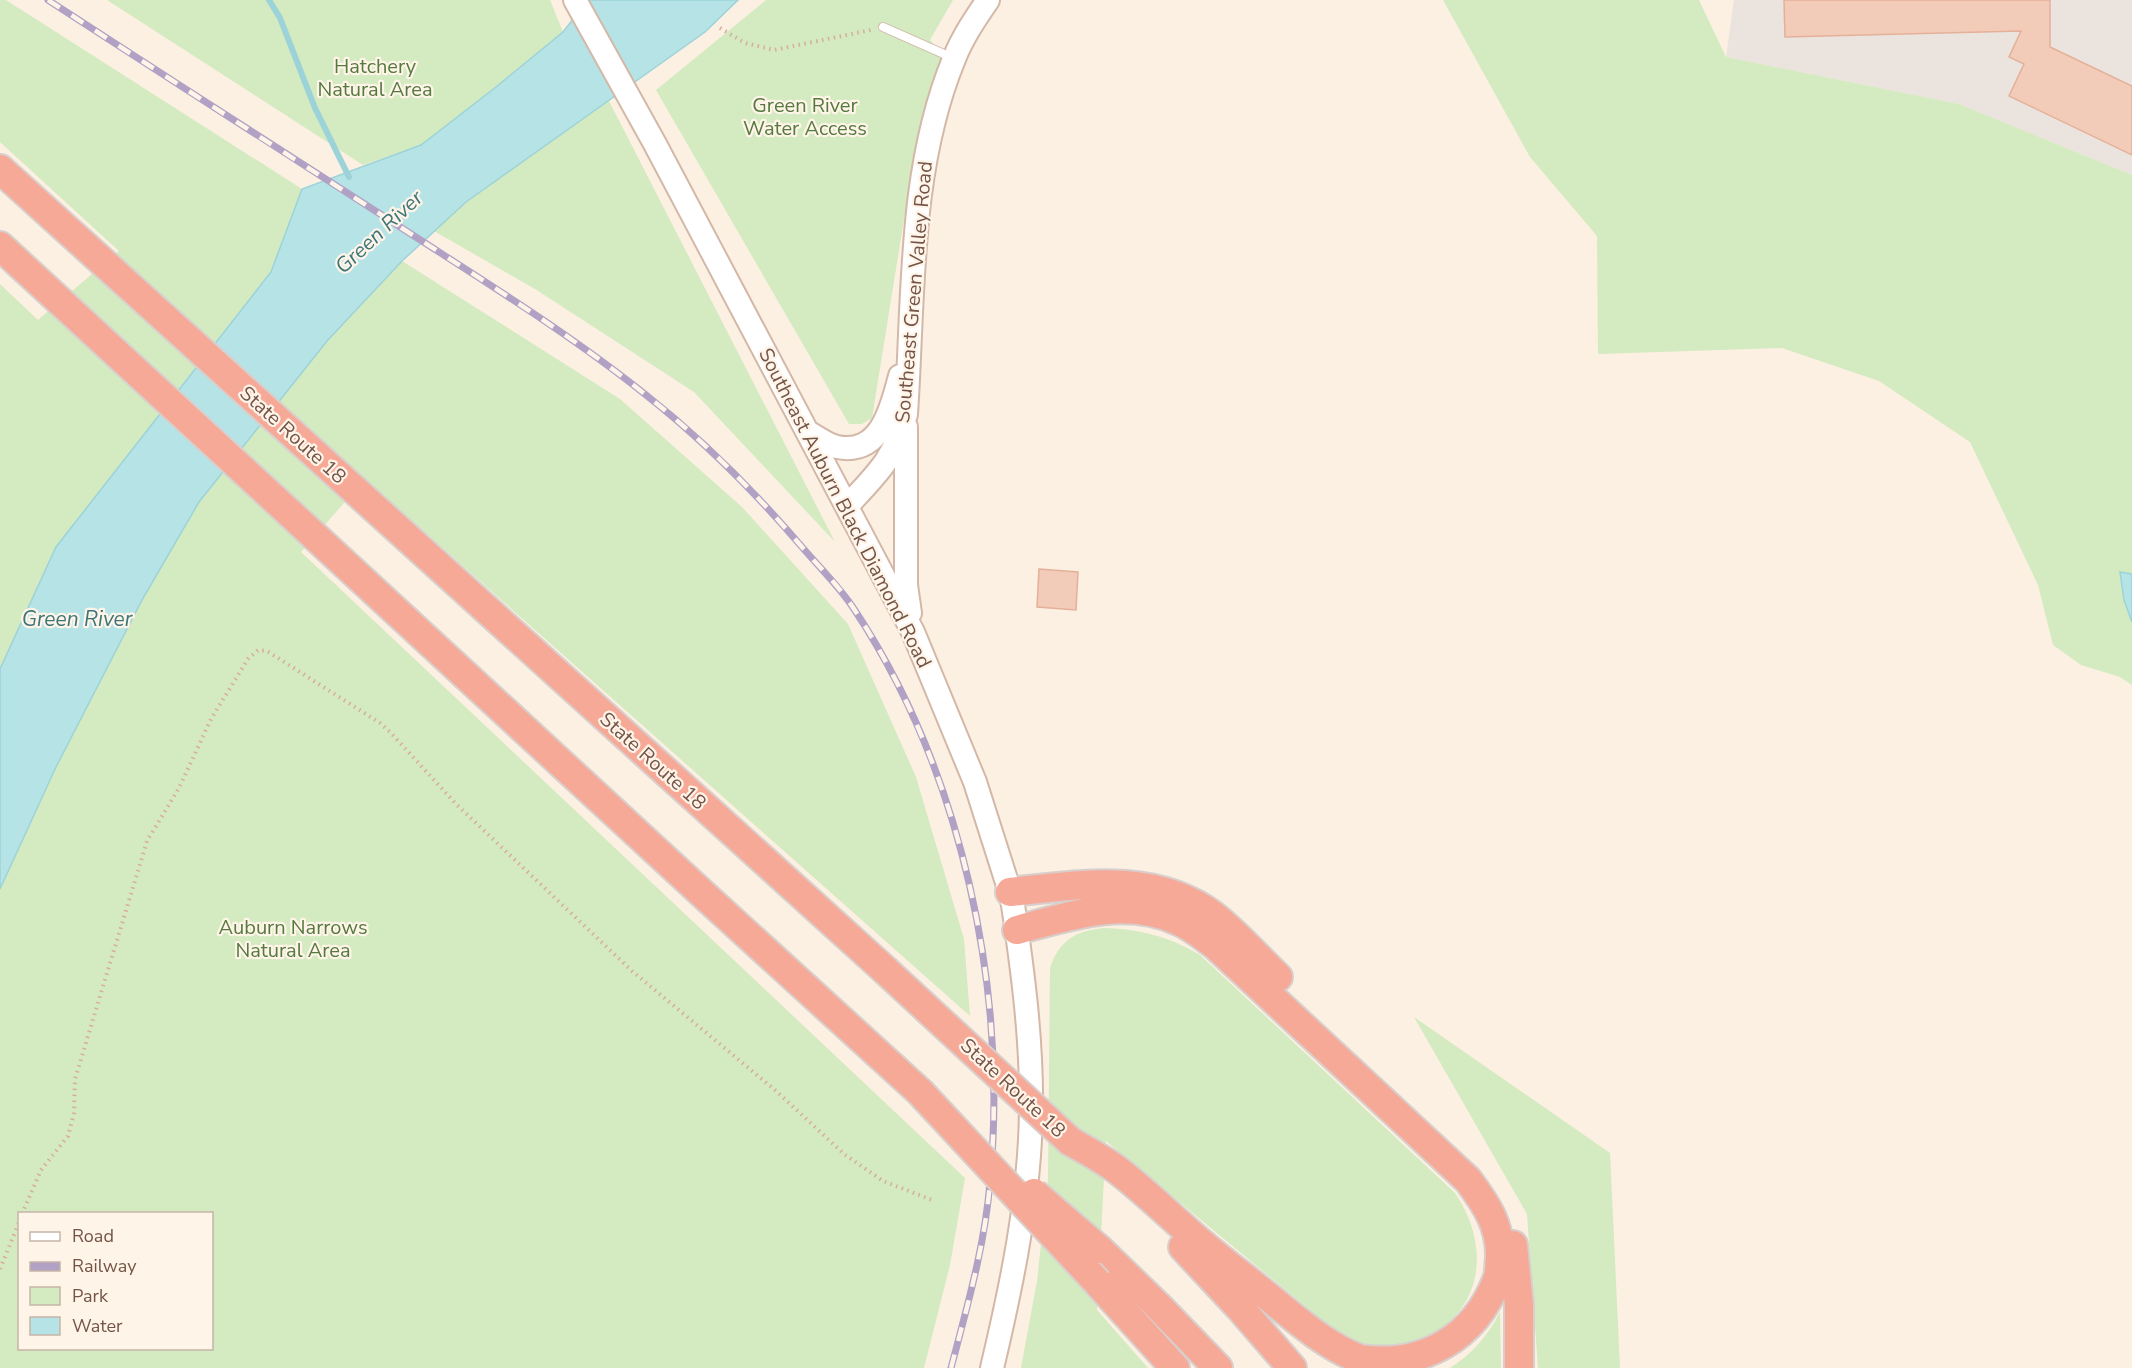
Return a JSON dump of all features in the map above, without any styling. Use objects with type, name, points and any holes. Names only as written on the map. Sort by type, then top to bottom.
[{"type":"highway","name":"State Route 18","points":[[0,169],[388,523],[885,970],[1070,1141],[1120,1180]]},
{"type":"highway","points":[[0,246],[705,896],[920,1092],[1099,1249],[1218,1368]]},
{"type":"highway","points":[[1010,892],[1100,883],[1125,884],[1166,890],[1189,900],[1215,916],[1456,1147],[1496,1195],[1509,1229],[1515,1255],[1520,1305],[1519,1368]]},
{"type":"highway","points":[[1017,930],[1088,912],[1134,909],[1176,920],[1196,931],[1215,945],[1468,1180],[1486,1205],[1497,1228],[1500,1245],[1499,1274],[1491,1296],[1475,1321],[1448,1348],[1429,1359],[1413,1363],[1378,1363],[1361,1359],[1346,1353],[1314,1333],[1120,1180]]},
{"type":"highway","points":[[920,1092],[1175,1368]]},
{"type":"highway","points":[[1120,1180],[1292,1368]]},
{"type":"main road","name":"Southeast Auburn Black Diamond Road","points":[[575,0],[655,144],[913,632],[975,782],[1010,892],[1026,991],[1031,1110],[1023,1215],[1004,1318],[992,1368]]},
{"type":"main road","name":"Southeast Green Valley Road","points":[[847,506],[889,459],[900,439],[906,414],[922,180],[940,97],[954,58],[970,26],[988,0]]},
{"type":"main road","points":[[808,432],[836,447],[851,447],[870,441],[886,423],[899,378],[911,316]]},
{"type":"main road","points":[[906,414],[906,585],[913,632]]},
{"type":"lane","points":[[883,27],[954,58]]},
{"type":"path","points":[[720,28],[745,44],[774,50],[883,27]]},
{"type":"path","points":[[23,1212],[41,1170],[68,1136],[74,1113],[75,1079],[144,848],[179,788],[211,719],[248,659],[258,650],[267,651],[360,709],[386,728],[456,804],[624,963],[775,1090],[844,1154],[883,1181],[932,1200]]},
{"type":"path","points":[[0,1269],[18,1225]]},
{"type":"shaded area","points":[[1734,0],[2132,0],[2132,175],[1959,104],[1726,57]]},
{"type":"green space","points":[[0,0],[6,0],[302,189],[271,272],[56,547],[0,669],[0,284],[38,320],[119,251],[0,142]]},
{"type":"green space","name":"Hatchery Natural Area","points":[[107,0],[550,0],[563,32],[421,145],[363,165]]},
{"type":"green space","name":"Green River Water Access","points":[[766,0],[953,0],[930,40],[943,55],[915,151],[872,418],[862,424],[849,424],[656,90]]},
{"type":"green space","points":[[1443,0],[1699,0],[1726,57],[1959,104],[2132,175],[2132,685],[2120,677],[2081,665],[2053,645],[2038,585],[1970,442],[1879,381],[1782,348],[1598,354],[1597,236],[1530,157]]},
{"type":"green space","points":[[609,101],[835,542],[694,392],[535,289],[434,231],[466,202]]},
{"type":"green space","name":"Auburn Narrows Natural Area","points":[[402,261],[620,399],[742,507],[848,624],[916,777],[964,939],[970,1016],[365,479],[301,552],[965,1178],[950,1265],[924,1368],[0,1368],[0,889],[56,767],[142,600],[199,502],[327,341]]},
{"type":"green space","points":[[1104,928],[1154,935],[1177,943],[1200,955],[1455,1193],[1474,1233],[1477,1254],[1476,1274],[1470,1293],[1460,1310],[1445,1326],[1425,1338],[1399,1346],[1381,1348],[1348,1341],[1319,1320],[1106,1141],[1097,1310],[1148,1368],[1021,1368],[1037,1281],[1048,1179],[1050,968],[1059,950],[1070,938],[1085,931]]},
{"type":"green space","points":[[1414,1017],[1610,1153],[1620,1368],[1538,1368],[1527,1214]]},
{"type":"green space","points":[[1500,1312],[1501,1368],[1450,1368],[1479,1344]]},
{"type":"water","name":"Green River","points":[[588,0],[738,0],[705,32],[466,202],[402,261],[327,341],[199,502],[142,600],[56,767],[0,889],[0,669],[56,547],[271,272],[302,189],[421,145],[563,32]]},
{"type":"water","points":[[2120,572],[2132,574],[2132,622],[2124,600]]},
{"type":"building","points":[[1784,0],[2050,0],[2050,47],[2132,86],[2132,155],[2009,96],[2024,64],[2009,57],[2021,31],[1785,37]]},
{"type":"building","points":[[1039,569],[1078,572],[1076,610],[1037,607]]},
{"type":"waterway","points":[[269,0],[280,18],[315,108],[349,177]]},
{"type":"railway","points":[[48,0],[488,284],[616,371],[667,412],[728,467],[836,585],[854,609],[892,672],[923,740],[949,811],[969,884],[983,958],[992,1034],[994,1108],[990,1182],[980,1252],[951,1368]]}]
